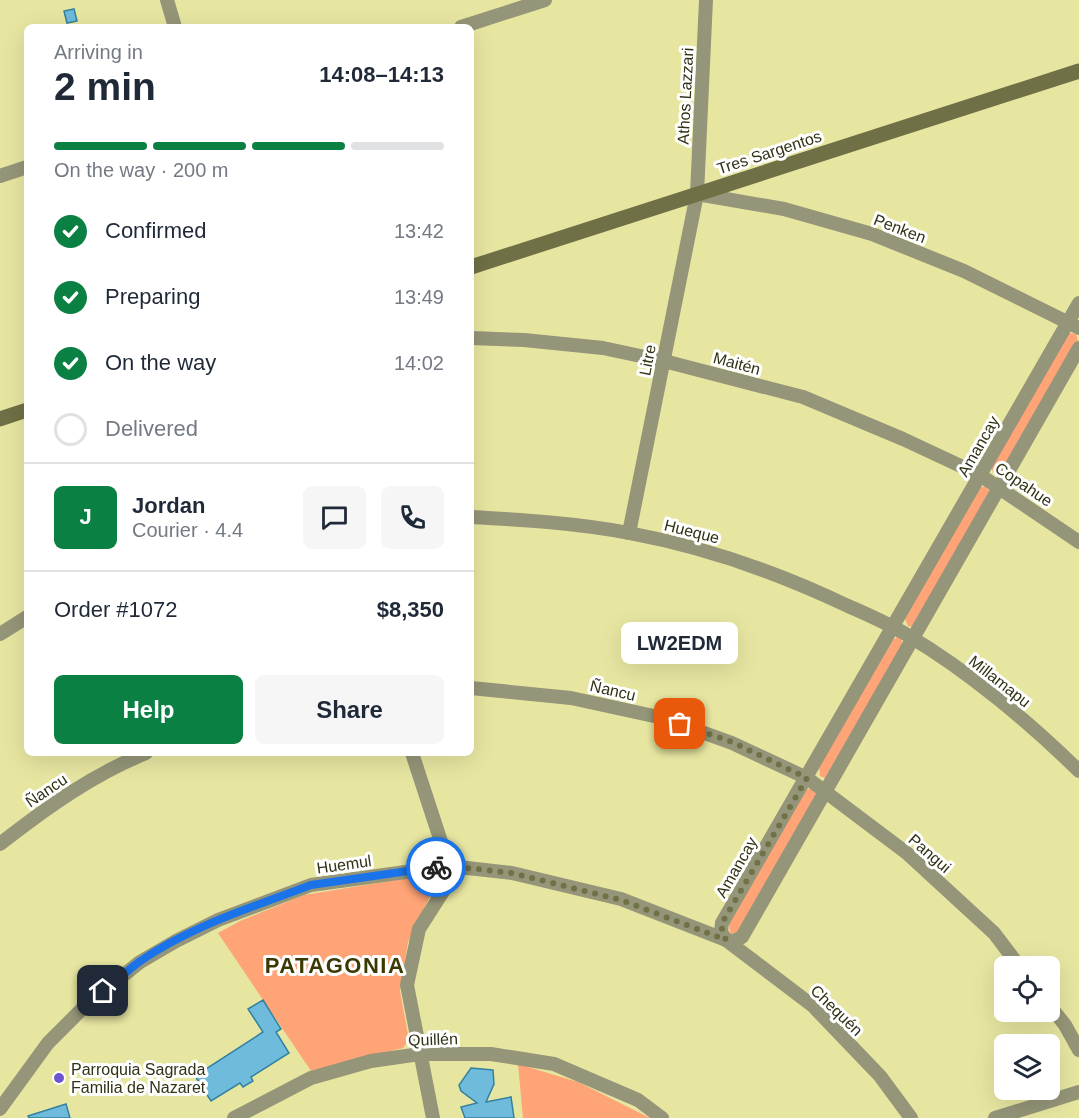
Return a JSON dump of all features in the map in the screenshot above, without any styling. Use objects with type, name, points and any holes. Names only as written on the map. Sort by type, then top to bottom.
[{"type":"street","points":[[167,0],[175,24]]},
{"type":"street","points":[[470,24],[545,0]]},
{"type":"street","name":"Athos Lazzari","points":[[697,194],[706,0]]},
{"type":"street","name":"Tres Sargentos","points":[[474,266],[1079,71]]},
{"type":"street","points":[[0,176],[24,168]]},
{"type":"street","name":"Penken","points":[[697,194],[784,209],[872,234],[964,271],[1073,325]]},
{"type":"street","name":"Litre","points":[[629,533],[697,194]]},
{"type":"street","name":"Amancay","points":[[726,940],[722,932],[722,923],[980,475],[1073,325],[1079,303]]},
{"type":"street","name":"Maitén","points":[[474,338],[524,340],[603,348],[664,361],[803,397],[903,439],[980,475]]},
{"type":"street","points":[[726,940],[734,941],[742,937],[1079,348]]},
{"type":"street","points":[[0,419],[24,411]]},
{"type":"street","name":"Copahue","points":[[980,475],[1000,486],[1079,542]]},
{"type":"street","name":"Hueque","points":[[474,517],[535,520],[629,533],[722,556],[811,588],[893,626]]},
{"type":"street","points":[[0,634],[24,618]]},
{"type":"street","name":"Millamapu","points":[[893,626],[981,686],[1049,741],[1079,771]]},
{"type":"street","name":"Ñancu","points":[[474,688],[571,698],[663,718],[732,742],[807,778]]},
{"type":"street","name":"Ñancu","points":[[0,844],[44,810],[89,781],[140,756]]},
{"type":"street","points":[[413,756],[449,866],[449,882],[419,929],[407,985],[434,1118]]},
{"type":"street","name":"Pangui","points":[[807,778],[908,854],[994,933],[1011,956]]},
{"type":"street","name":"Huemul","points":[[0,1109],[48,1043],[85,1006],[140,962],[218,920],[311,885],[449,866],[512,873],[621,900],[726,940]]},
{"type":"street","name":"Chequén","points":[[726,940],[813,1006],[880,1076],[911,1118]]},
{"type":"street","points":[[1060,1019],[1079,1050]]},
{"type":"street","name":"Quillén","points":[[234,1118],[311,1078],[371,1061],[420,1054],[490,1054],[554,1064],[638,1100],[662,1118]]},
{"type":"street","points":[[995,1118],[1079,1092]]},
{"type":"shaded area","points":[[1069,333],[1076,334],[1078,341],[1002,473],[996,474],[992,466]]},
{"type":"shaded area","points":[[985,486],[991,493],[913,627],[908,626],[905,619],[979,488]]},
{"type":"shaded area","points":[[897,637],[903,644],[825,778],[820,776],[819,767],[893,640]]},
{"type":"shaded area","points":[[811,788],[816,792],[816,796],[737,933],[730,933],[729,924],[806,790]]},
{"type":"shaded area","points":[[445,872],[442,884],[429,898],[408,942],[400,991],[409,1040],[403,1048],[311,1071],[218,933],[240,921],[304,895]]},
{"type":"shaded area","points":[[518,1064],[578,1082],[650,1118],[523,1118]]},
{"type":"building","points":[[74,9],[77,21],[67,23],[64,11]]},
{"type":"building","points":[[263,1000],[281,1029],[276,1032],[289,1053],[251,1077],[253,1081],[243,1087],[240,1083],[211,1101],[195,1076],[263,1032],[248,1009]]},
{"type":"building","points":[[471,1068],[493,1070],[494,1084],[486,1102],[511,1097],[514,1118],[465,1118],[461,1107],[477,1103],[461,1091],[459,1085]]},
{"type":"building","points":[[66,1104],[70,1118],[29,1118],[28,1116]]},
{"type":"way so far","points":[[436,867],[449,866],[512,873],[621,900],[726,940],[722,932],[722,923],[807,778],[732,742],[680,724]]},
{"type":"place","name":"LW2EDM","points":[[680,724]]},
{"type":"place","name":"Parroquia Sagrada Familia de Nazaret","points":[[59,1078]]},
{"type":"district","name":"PATAGONIA","points":[[335,965]]},
{"type":"route","points":[[103,991],[140,962],[177,941],[218,920],[292,892],[311,885],[436,867]]}]
